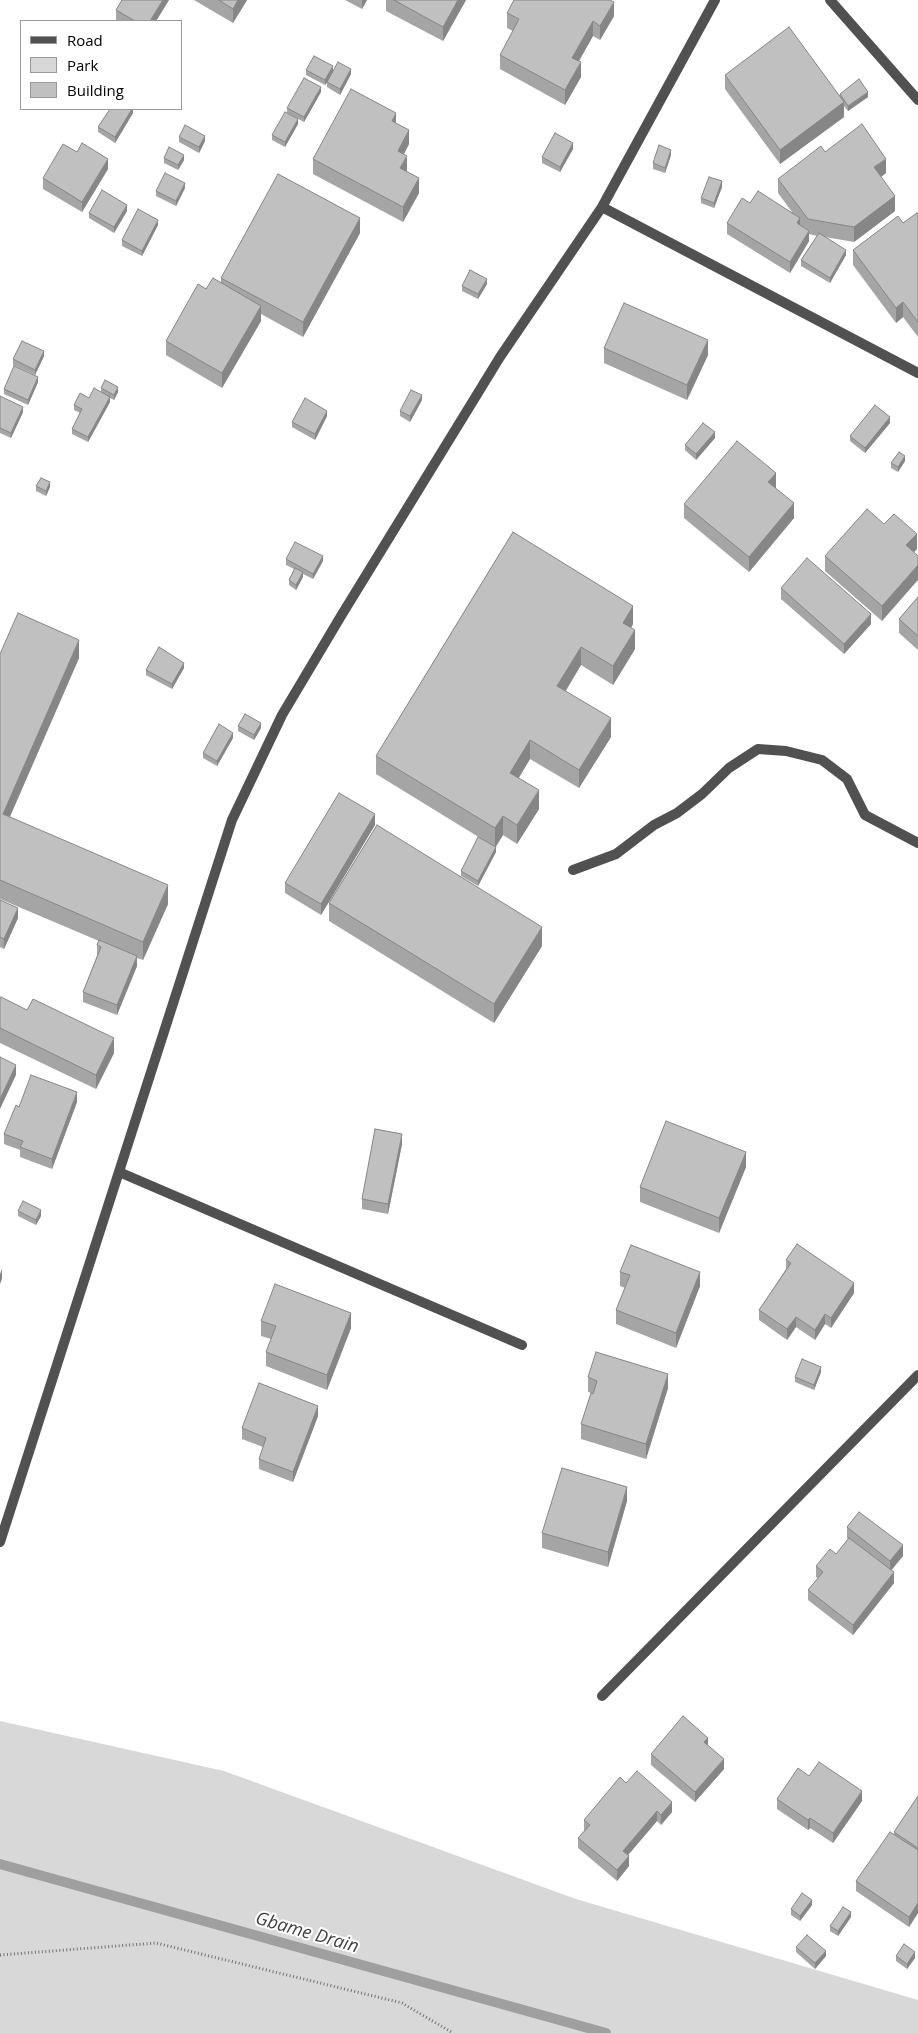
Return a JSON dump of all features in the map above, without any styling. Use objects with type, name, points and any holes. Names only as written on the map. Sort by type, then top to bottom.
[{"type":"street","points":[[0,1542],[232,820],[282,715],[500,357],[602,207],[716,0]]},
{"type":"street","points":[[830,0],[918,100]]},
{"type":"street","points":[[602,207],[918,373]]},
{"type":"street","points":[[573,870],[616,854],[654,825],[677,813],[702,794],[729,768],[758,749],[786,751],[822,760],[847,779],[865,815],[918,843]]},
{"type":"street","points":[[119,1172],[522,1345]]},
{"type":"street","points":[[602,1696],[918,1376]]},
{"type":"path","points":[[0,1955],[156,1943],[402,2003],[453,2033]]},
{"type":"green space","points":[[0,1721],[224,1771],[576,1899],[918,2000],[918,2033],[0,2033]]},
{"type":"building","points":[[122,0],[163,0],[151,20],[133,20],[116,10]]},
{"type":"building","points":[[219,0],[238,0],[233,9]]},
{"type":"building","points":[[394,0],[458,0],[443,27]]},
{"type":"building","points":[[514,0],[610,0],[614,2],[600,26],[593,21],[572,58],[581,62],[565,90],[500,55],[519,19],[507,13]]},
{"type":"building","points":[[789,27],[844,102],[780,150],[725,75]]},
{"type":"building","points":[[314,56],[333,66],[325,80],[306,70]]},
{"type":"building","points":[[338,62],[351,69],[340,89],[327,82]]},
{"type":"building","points":[[304,78],[321,87],[304,117],[287,108]]},
{"type":"building","points":[[859,79],[868,92],[848,106],[840,94]]},
{"type":"building","points":[[351,89],[396,113],[392,121],[409,130],[398,151],[407,156],[400,168],[419,178],[403,207],[313,159]]},
{"type":"building","points":[[109,110],[131,110],[115,137],[98,127]]},
{"type":"building","points":[[285,112],[298,119],[285,142],[272,135]]},
{"type":"building","points":[[862,124],[886,159],[874,167],[895,196],[854,227],[808,219],[778,179],[821,146],[825,152]]},
{"type":"building","points":[[185,125],[205,136],[199,147],[179,137]]},
{"type":"building","points":[[555,133],[573,143],[560,167],[542,157]]},
{"type":"building","points":[[82,143],[108,159],[82,202],[43,178],[63,144],[77,152]]},
{"type":"building","points":[[659,145],[671,150],[665,168],[653,163]]},
{"type":"building","points":[[169,147],[184,155],[178,165],[164,158]]},
{"type":"building","points":[[165,173],[185,183],[176,201],[156,191]]},
{"type":"building","points":[[278,174],[360,218],[303,322],[221,278]]},
{"type":"building","points":[[709,177],[722,181],[714,203],[701,198]]},
{"type":"building","points":[[102,190],[127,205],[114,227],[89,213]]},
{"type":"building","points":[[758,191],[800,218],[797,223],[809,231],[790,262],[727,223],[742,198],[750,203]]},
{"type":"building","points":[[138,209],[158,220],[142,251],[122,240]]},
{"type":"building","points":[[917,213],[918,322],[903,302],[896,308],[853,250],[898,216],[903,223]]},
{"type":"building","points":[[819,233],[846,250],[830,278],[801,260]]},
{"type":"building","points":[[470,270],[487,279],[478,294],[462,286]]},
{"type":"building","points":[[213,278],[261,306],[222,373],[166,341],[198,284],[206,289]]},
{"type":"building","points":[[624,303],[708,340],[687,385],[604,348]]},
{"type":"building","points":[[22,341],[44,351],[35,370],[13,359]]},
{"type":"building","points":[[14,366],[38,377],[28,400],[4,389]]},
{"type":"building","points":[[105,380],[118,387],[114,395],[101,388]]},
{"type":"building","points":[[94,388],[110,397],[88,437],[72,429],[82,409],[74,405],[80,393],[89,398]]},
{"type":"building","points":[[411,390],[422,395],[410,416],[400,411]]},
{"type":"building","points":[[0,396],[23,407],[11,433],[0,428]]},
{"type":"building","points":[[305,398],[327,411],[315,434],[292,422]]},
{"type":"building","points":[[875,405],[890,417],[865,448],[850,436]]},
{"type":"building","points":[[703,423],[715,432],[696,454],[685,445]]},
{"type":"building","points":[[737,441],[776,473],[768,482],[794,503],[749,557],[684,504]]},
{"type":"building","points":[[899,452],[905,456],[898,467],[891,463]]},
{"type":"building","points":[[41,478],[50,482],[46,491],[36,486]]},
{"type":"building","points":[[867,509],[884,524],[894,514],[917,534],[906,545],[918,556],[918,565],[882,606],[825,556]]},
{"type":"building","points":[[513,532],[633,606],[623,623],[635,630],[613,666],[581,647],[557,686],[611,718],[579,770],[530,740],[510,773],[539,790],[517,825],[503,816],[495,828],[376,756]]},
{"type":"building","points":[[295,542],[323,556],[313,574],[286,559]]},
{"type":"building","points":[[807,558],[871,614],[844,644],[781,588]]},
{"type":"building","points":[[295,568],[303,572],[296,585],[289,580]]},
{"type":"building","points":[[918,597],[918,636],[899,619]]},
{"type":"building","points":[[18,613],[79,640],[3,814],[168,885],[143,942],[0,880],[0,654]]},
{"type":"building","points":[[159,647],[184,663],[172,684],[146,670]]},
{"type":"building","points":[[245,714],[261,723],[254,735],[238,726]]},
{"type":"building","points":[[219,724],[233,733],[217,761],[203,753]]},
{"type":"building","points":[[339,793],[375,814],[321,904],[285,883]]},
{"type":"building","points":[[377,825],[542,927],[494,1004],[329,903]]},
{"type":"building","points":[[478,837],[496,847],[478,881],[461,871]]},
{"type":"building","points":[[0,900],[18,908],[4,939],[0,937]]},
{"type":"building","points":[[99,940],[137,956],[117,1005],[83,992],[101,947],[97,945]]},
{"type":"building","points":[[1,997],[27,1010],[33,999],[114,1038],[96,1075],[0,1028]]},
{"type":"building","points":[[0,1057],[16,1065],[0,1099]]},
{"type":"building","points":[[31,1075],[77,1092],[52,1159],[20,1147],[23,1141],[4,1134],[16,1105],[19,1107]]},
{"type":"building","points":[[666,1121],[746,1152],[719,1218],[640,1187]]},
{"type":"building","points":[[375,1129],[402,1134],[388,1204],[362,1199]]},
{"type":"building","points":[[23,1201],[41,1210],[36,1220],[18,1211]]},
{"type":"building","points":[[797,1244],[854,1283],[831,1318],[825,1314],[815,1330],[796,1317],[787,1329],[759,1310],[791,1263],[786,1260]]},
{"type":"building","points":[[631,1245],[700,1272],[676,1333],[616,1310],[630,1275],[620,1272]]},
{"type":"building","points":[[275,1284],[351,1313],[327,1375],[266,1352],[276,1326],[261,1321]]},
{"type":"building","points":[[596,1352],[668,1374],[646,1444],[581,1424],[597,1381],[588,1377]]},
{"type":"building","points":[[802,1359],[821,1367],[814,1385],[795,1377]]},
{"type":"building","points":[[259,1383],[318,1406],[293,1472],[259,1459],[266,1438],[242,1428]]},
{"type":"building","points":[[562,1468],[627,1487],[608,1552],[542,1533]]},
{"type":"building","points":[[859,1512],[903,1545],[890,1561],[847,1527]]},
{"type":"building","points":[[849,1538],[894,1572],[853,1625],[808,1590],[823,1572],[816,1566],[830,1549],[836,1554]]},
{"type":"building","points":[[683,1716],[708,1738],[704,1742],[724,1759],[695,1792],[651,1754]]},
{"type":"building","points":[[819,1762],[862,1791],[833,1833],[810,1818],[808,1820],[777,1799],[798,1768],[809,1776]]},
{"type":"building","points":[[637,1771],[672,1802],[661,1815],[657,1811],[623,1851],[629,1856],[617,1870],[578,1838],[590,1825],[584,1820],[620,1777],[626,1783]]},
{"type":"building","points":[[918,1796],[918,1848],[894,1832]]},
{"type":"building","points":[[890,1832],[918,1850],[918,1903],[909,1917],[856,1881]]},
{"type":"building","points":[[802,1893],[812,1900],[800,1916],[791,1909]]},
{"type":"building","points":[[843,1907],[851,1912],[838,1931],[830,1926]]},
{"type":"building","points":[[807,1935],[826,1951],[815,1963],[796,1947]]},
{"type":"building","points":[[904,1944],[915,1952],[907,1964],[896,1956]]},
{"type":"waterway","name":"Gbame Drain","points":[[0,1864],[606,2033]]}]
